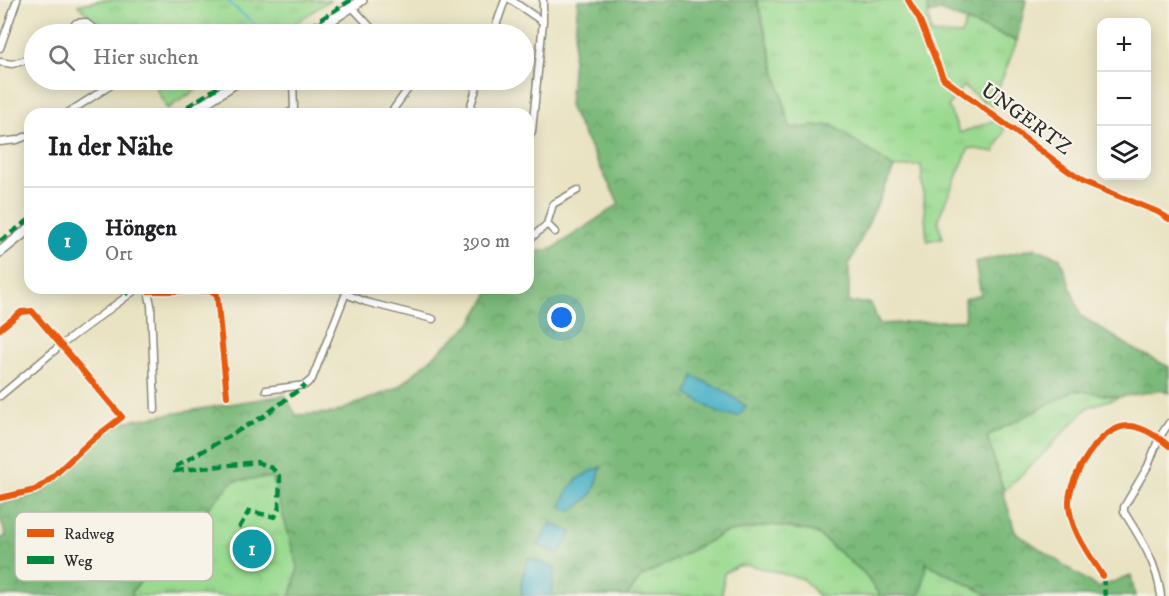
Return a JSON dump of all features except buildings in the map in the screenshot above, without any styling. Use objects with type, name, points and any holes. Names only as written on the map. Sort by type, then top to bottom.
[{"type":"main road","points":[[325,24],[362,0]]},
{"type":"main road","points":[[197,108],[225,90]]},
{"type":"main road","points":[[0,252],[24,233]]},
{"type":"street","points":[[0,48],[17,0]]},
{"type":"street","points":[[497,24],[505,0]]},
{"type":"street","points":[[511,0],[543,22]]},
{"type":"street","points":[[534,111],[543,0]]},
{"type":"street","name":"UNGERTZ","points":[[908,0],[919,18],[943,78],[1082,181],[1158,212],[1169,219]]},
{"type":"street","points":[[351,7],[367,24]]},
{"type":"street","points":[[0,62],[12,64],[24,61]]},
{"type":"street","points":[[75,108],[103,90]]},
{"type":"street","points":[[293,90],[294,108]]},
{"type":"street","points":[[394,108],[407,90]]},
{"type":"street","points":[[470,108],[476,90]]},
{"type":"street","points":[[0,142],[24,137]]},
{"type":"street","points":[[534,236],[547,224],[553,204],[578,190]]},
{"type":"street","points":[[547,224],[555,232]]},
{"type":"street","points":[[147,294],[151,305],[155,410]]},
{"type":"street","points":[[216,294],[227,396]]},
{"type":"street","points":[[266,390],[305,385],[312,379],[346,294]]},
{"type":"street","points":[[352,294],[366,302],[433,318]]},
{"type":"street","points":[[0,396],[61,345],[129,295]]},
{"type":"street","points":[[0,329],[21,312],[32,311],[122,417],[35,490],[0,498]]},
{"type":"street","points":[[1161,596],[1152,559],[1124,512],[1124,507],[1169,423]]},
{"type":"street","points":[[1103,576],[1080,537],[1069,502],[1082,462],[1104,436],[1122,426],[1131,426],[1146,431],[1169,446]]},
{"type":"green space","points":[[101,0],[330,0],[294,24],[98,24],[78,5]]},
{"type":"green space","points":[[578,0],[757,0],[790,128],[832,125],[894,168],[849,265],[849,303],[871,303],[879,324],[965,320],[964,299],[981,295],[975,262],[1035,248],[1060,258],[1081,316],[1132,348],[1169,367],[1169,393],[1162,390],[1119,397],[1075,390],[987,436],[1015,532],[1098,588],[1131,575],[1135,596],[991,596],[926,563],[922,590],[916,596],[880,596],[864,573],[815,532],[772,525],[724,533],[641,577],[627,596],[551,596],[555,568],[528,558],[521,582],[522,596],[291,596],[298,568],[272,477],[233,481],[205,512],[15,512],[15,581],[141,581],[132,591],[132,596],[0,596],[0,539],[6,536],[0,518],[0,504],[42,493],[107,431],[122,422],[285,395],[296,415],[334,413],[399,387],[472,322],[488,294],[534,294],[534,252],[552,249],[619,204],[569,106]],"holes":[[[692,376],[722,390],[745,406],[739,416]]]},
{"type":"green space","points":[[757,0],[927,0],[931,34],[961,35],[966,22],[1017,41],[991,107],[963,86],[948,106],[960,133],[993,121],[1005,129],[995,152],[969,148],[938,219],[942,238],[927,241],[921,165],[894,168],[832,125],[790,128]]},
{"type":"green space","points":[[927,0],[1026,0],[1017,41],[940,11],[928,14]]},
{"type":"green space","points":[[157,90],[196,90],[169,108]]},
{"type":"green space","points":[[1075,390],[1119,397],[1088,407],[1004,491],[987,436]]},
{"type":"green space","points":[[273,477],[298,568],[291,596],[132,596],[132,591],[141,581],[213,581],[213,512],[205,512],[233,481]]},
{"type":"green space","points":[[772,525],[815,532],[864,573],[880,596],[818,596],[803,579],[749,565],[737,566],[724,573],[722,596],[627,596],[641,577],[724,533]]},
{"type":"green space","points":[[925,563],[991,596],[916,596],[922,589]]},
{"type":"water","points":[[693,376],[722,390],[746,406],[739,416],[720,414],[687,394]]},
{"type":"water","points":[[601,467],[595,488],[589,497],[572,511],[561,508],[571,486],[586,474]]},
{"type":"water","points":[[551,523],[572,532],[559,554],[538,545]]},
{"type":"water","points":[[528,558],[555,568],[551,596],[522,596],[521,582]]},
{"type":"waterway","points":[[226,0],[254,24]]},
{"type":"waterway","points":[[290,90],[291,97]]},
{"type":"waterway","points":[[534,240],[548,228]]},
{"type":"marked path","points":[[314,24],[351,0]]},
{"type":"marked path","points":[[185,108],[213,90]]},
{"type":"marked path","points":[[0,241],[24,223]]},
{"type":"marked path","points":[[239,528],[249,511],[275,517],[279,507],[280,477],[272,468],[257,462],[175,471],[175,467],[264,416],[305,385]]},
{"type":"marked path","points":[[1103,576],[1105,596]]},
{"type":"cycle path","points":[[908,0],[919,18],[943,78],[1082,181],[1158,212],[1169,219]]},
{"type":"cycle path","points":[[216,294],[227,396]]},
{"type":"cycle path","points":[[0,329],[21,312],[32,311],[122,417],[35,490],[0,498]]},
{"type":"cycle path","points":[[1103,576],[1086,550],[1072,521],[1069,501],[1081,466],[1097,443],[1117,428],[1128,426],[1145,430],[1169,446]]},
{"type":"place","name":"Höngen","points":[[252,549]]}]
